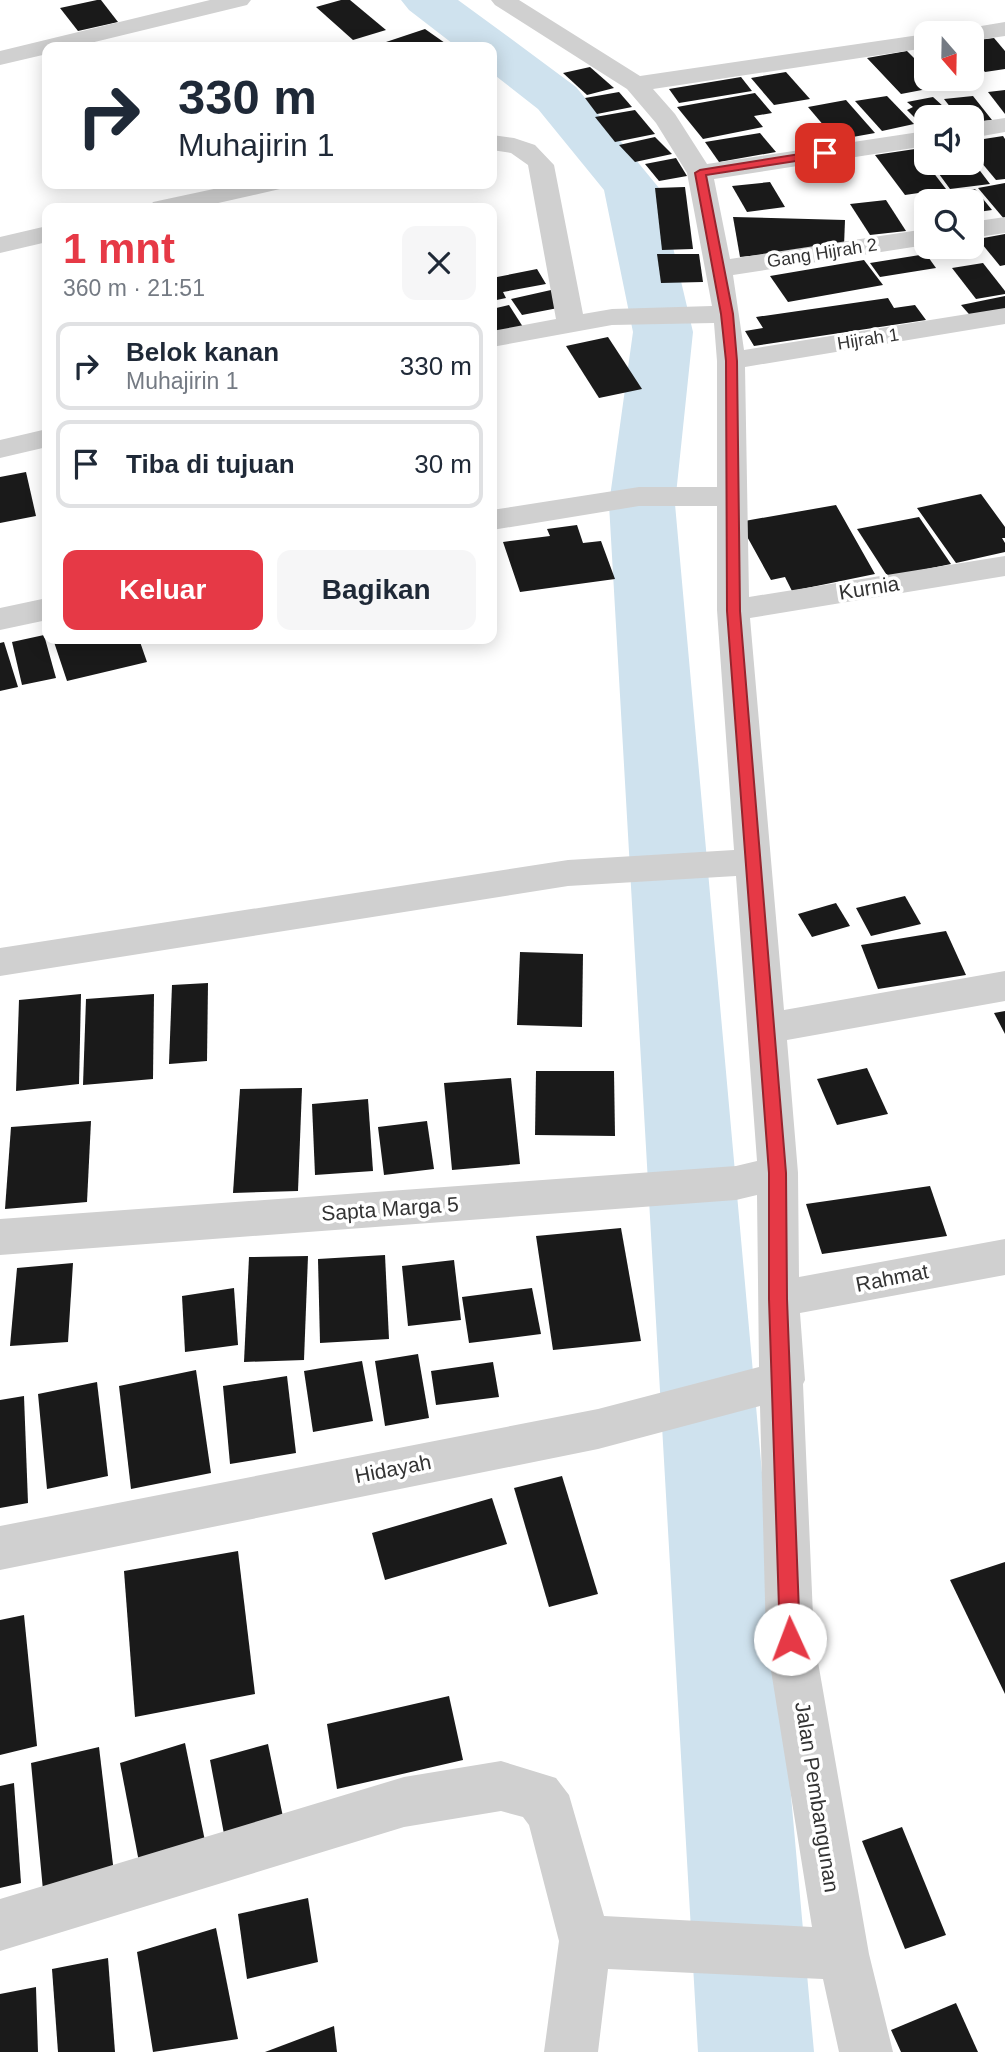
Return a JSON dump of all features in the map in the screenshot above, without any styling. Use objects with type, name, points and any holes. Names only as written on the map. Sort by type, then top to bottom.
[{"type":"street","points":[[66,42],[239,0]]},
{"type":"street","name":"Jalan Pembangunan","points":[[503,0],[636,84],[666,119],[700,173],[727,314],[732,361],[730,498],[733,611],[778,1173],[778,1299],[783,1380],[790,1639],[843,1954],[866,2052]]},
{"type":"street","points":[[984,32],[1005,29]]},
{"type":"street","points":[[636,84],[914,43]]},
{"type":"street","points":[[0,58],[42,48]]},
{"type":"street","points":[[984,129],[1005,125]]},
{"type":"street","points":[[700,173],[914,140]]},
{"type":"street","points":[[497,144],[520,146],[533,153],[541,165],[571,323]]},
{"type":"street","points":[[185,203],[248,189]]},
{"type":"street","points":[[984,228],[1005,225]]},
{"type":"street","points":[[0,245],[42,235]]},
{"type":"street","name":"Gang Hijrah 2","points":[[719,269],[914,239]]},
{"type":"street","points":[[497,338],[612,317],[727,314]]},
{"type":"street","name":"Hijrah 1","points":[[732,361],[1005,316]]},
{"type":"street","points":[[0,449],[42,439]]},
{"type":"street","points":[[497,519],[611,497],[691,493],[730,498]]},
{"type":"street","name":"Kurnia","points":[[733,611],[1005,566]]},
{"type":"street","points":[[0,619],[42,611]]},
{"type":"street","points":[[0,962],[568,873],[710,863],[754,863]]},
{"type":"street","points":[[767,1028],[1005,986]]},
{"type":"street","name":"Sapta Marga 5","points":[[0,1237],[598,1195],[736,1183],[778,1173]]},
{"type":"street","name":"Rahmat","points":[[778,1299],[1005,1257]]},
{"type":"street","name":"Hidayah","points":[[0,1548],[598,1429],[735,1395],[783,1380]]},
{"type":"street","points":[[0,1925],[404,1802],[501,1786],[538,1796],[551,1813],[585,1941],[571,2052]]},
{"type":"street","points":[[585,1941],[843,1954]]},
{"type":"building","points":[[101,0],[118,22],[78,31],[60,8]]},
{"type":"building","points":[[350,0],[386,30],[353,40],[316,7]]},
{"type":"building","points":[[425,29],[444,42],[386,42]]},
{"type":"building","points":[[994,38],[1005,51],[1005,69],[984,71],[984,39]]},
{"type":"building","points":[[907,51],[914,58],[914,91],[917,91],[901,94],[867,58]]},
{"type":"building","points":[[590,67],[614,88],[587,95],[563,73]]},
{"type":"building","points":[[786,72],[810,99],[774,105],[751,78]]},
{"type":"building","points":[[741,77],[752,91],[679,103],[669,89]]},
{"type":"building","points":[[1005,90],[1005,114],[988,92]]},
{"type":"building","points":[[619,92],[632,107],[597,114],[585,98]]},
{"type":"building","points":[[755,93],[772,113],[754,116],[763,127],[703,139],[677,107]]},
{"type":"building","points":[[887,96],[914,124],[882,131],[855,101]]},
{"type":"building","points":[[973,96],[980,105],[949,105],[944,99]]},
{"type":"building","points":[[933,97],[942,105],[914,105],[914,117],[907,110],[913,107],[907,102]]},
{"type":"building","points":[[846,100],[875,133],[836,140],[808,107]]},
{"type":"building","points":[[635,110],[655,134],[615,142],[595,117]]},
{"type":"building","points":[[984,110],[992,120],[984,121]]},
{"type":"building","points":[[760,133],[776,152],[719,162],[705,142]]},
{"type":"building","points":[[1003,136],[1005,139],[1005,179],[996,180],[984,166],[984,139]]},
{"type":"building","points":[[655,137],[672,154],[635,162],[619,145]]},
{"type":"building","points":[[914,149],[914,175],[935,175],[946,189],[914,189],[914,194],[905,195],[875,155]]},
{"type":"building","points":[[676,158],[687,176],[659,181],[645,164]]},
{"type":"building","points":[[940,175],[983,175],[990,184],[950,189]]},
{"type":"building","points":[[770,182],[785,207],[747,212],[732,186]]},
{"type":"building","points":[[1005,183],[1005,220],[984,195],[984,189],[978,188]]},
{"type":"building","points":[[685,187],[693,249],[662,250],[655,188]]},
{"type":"building","points":[[886,200],[906,231],[870,235],[850,204]]},
{"type":"building","points":[[984,200],[992,210],[984,211]]},
{"type":"building","points":[[733,217],[845,220],[844,246],[740,257]]},
{"type":"building","points":[[1005,234],[1005,265],[1000,266],[984,246],[984,238]]},
{"type":"building","points":[[657,254],[699,254],[703,282],[661,283]]},
{"type":"building","points":[[914,256],[914,259],[930,259],[936,268],[880,277],[870,263]]},
{"type":"building","points":[[864,260],[883,285],[788,302],[770,276]]},
{"type":"building","points":[[983,263],[1005,294],[976,299],[952,268]]},
{"type":"building","points":[[537,269],[546,284],[503,292],[506,298],[497,300],[497,277]]},
{"type":"building","points":[[551,290],[563,307],[522,315],[511,299]]},
{"type":"building","points":[[1005,296],[1005,315],[975,321],[961,305]]},
{"type":"building","points":[[888,298],[894,308],[915,305],[926,320],[754,346],[745,331],[763,328],[756,317]]},
{"type":"building","points":[[509,305],[523,327],[497,332],[497,308]]},
{"type":"building","points":[[608,337],[642,389],[599,398],[566,346]]},
{"type":"building","points":[[26,472],[36,516],[0,523],[0,477]]},
{"type":"building","points":[[981,494],[1005,527],[1005,538],[1002,538],[1005,552],[956,563],[917,508]]},
{"type":"building","points":[[836,505],[875,574],[792,591],[785,577],[771,580],[739,522]]},
{"type":"building","points":[[919,517],[951,564],[888,577],[857,529]]},
{"type":"building","points":[[577,525],[583,543],[601,541],[615,579],[520,592],[503,542],[550,536],[547,529]]},
{"type":"building","points":[[42,635],[42,644],[47,644],[56,678],[22,685],[12,642]]},
{"type":"building","points":[[4,642],[18,687],[0,691],[0,643]]},
{"type":"building","points":[[55,644],[141,644],[147,662],[67,681]]},
{"type":"building","points":[[905,896],[921,924],[871,936],[856,908]]},
{"type":"building","points":[[836,903],[850,926],[812,937],[798,914]]},
{"type":"building","points":[[946,931],[966,975],[878,989],[861,945]]},
{"type":"building","points":[[520,952],[583,954],[582,1027],[517,1025]]},
{"type":"building","points":[[208,983],[207,1061],[169,1064],[172,985]]},
{"type":"building","points":[[81,994],[79,1084],[16,1091],[19,1000]]},
{"type":"building","points":[[154,994],[153,1079],[83,1085],[86,999]]},
{"type":"building","points":[[1005,1011],[1005,1034],[994,1013]]},
{"type":"building","points":[[867,1068],[888,1114],[837,1125],[817,1079]]},
{"type":"building","points":[[536,1071],[614,1071],[615,1136],[535,1135]]},
{"type":"building","points":[[511,1078],[520,1164],[452,1170],[444,1083]]},
{"type":"building","points":[[302,1088],[298,1191],[233,1193],[240,1089]]},
{"type":"building","points":[[368,1099],[373,1171],[315,1175],[312,1104]]},
{"type":"building","points":[[91,1121],[87,1202],[5,1209],[11,1127]]},
{"type":"building","points":[[427,1121],[434,1169],[384,1175],[378,1127]]},
{"type":"building","points":[[930,1186],[947,1236],[822,1254],[806,1204]]},
{"type":"building","points":[[621,1228],[641,1341],[553,1350],[536,1236]]},
{"type":"building","points":[[385,1255],[389,1339],[320,1343],[318,1259]]},
{"type":"building","points":[[308,1256],[304,1360],[244,1362],[249,1257]]},
{"type":"building","points":[[454,1260],[461,1320],[408,1326],[402,1266]]},
{"type":"building","points":[[73,1263],[68,1342],[10,1346],[17,1268]]},
{"type":"building","points":[[234,1288],[238,1345],[185,1352],[182,1296]]},
{"type":"building","points":[[532,1288],[541,1334],[469,1343],[462,1297]]},
{"type":"building","points":[[418,1354],[429,1418],[385,1426],[375,1361]]},
{"type":"building","points":[[362,1361],[373,1421],[313,1432],[304,1371]]},
{"type":"building","points":[[493,1362],[499,1397],[436,1405],[431,1371]]},
{"type":"building","points":[[196,1370],[211,1473],[131,1489],[119,1386]]},
{"type":"building","points":[[287,1376],[296,1453],[230,1464],[223,1386]]},
{"type":"building","points":[[97,1382],[108,1476],[47,1489],[38,1394]]},
{"type":"building","points":[[24,1396],[28,1503],[0,1508],[0,1400]]},
{"type":"building","points":[[562,1476],[598,1594],[549,1607],[514,1488]]},
{"type":"building","points":[[492,1498],[507,1544],[385,1580],[372,1533]]},
{"type":"building","points":[[238,1551],[255,1694],[135,1717],[124,1571]]},
{"type":"building","points":[[1005,1562],[1005,1694],[950,1580]]},
{"type":"building","points":[[24,1615],[37,1746],[0,1755],[0,1620]]},
{"type":"building","points":[[449,1696],[463,1760],[337,1789],[327,1724]]},
{"type":"building","points":[[185,1743],[205,1841],[139,1862],[120,1763]]},
{"type":"building","points":[[268,1744],[283,1817],[224,1834],[210,1760]]},
{"type":"building","points":[[99,1747],[114,1873],[43,1890],[31,1763]]},
{"type":"building","points":[[14,1783],[21,1883],[0,1888],[0,1786]]},
{"type":"building","points":[[902,1827],[946,1935],[905,1949],[862,1841]]},
{"type":"building","points":[[308,1898],[318,1962],[247,1979],[238,1914]]},
{"type":"building","points":[[216,1928],[238,2039],[153,2052],[137,1952]]},
{"type":"building","points":[[108,1958],[115,2052],[58,2052],[52,1969]]},
{"type":"building","points":[[36,1987],[38,2052],[0,2052],[0,1994]]},
{"type":"building","points":[[956,2003],[978,2052],[901,2052],[891,2030]]},
{"type":"building","points":[[334,2026],[337,2052],[265,2052]]},
{"type":"waterway","points":[[426,0],[482,42]]},
{"type":"waterway","points":[[497,53],[557,98],[631,188],[663,332],[642,504],[756,2052]]},
{"type":"route","points":[[790,1639],[783,1380],[778,1299],[778,1173],[733,611],[730,498],[732,361],[727,314],[700,173],[825,153]]}]
